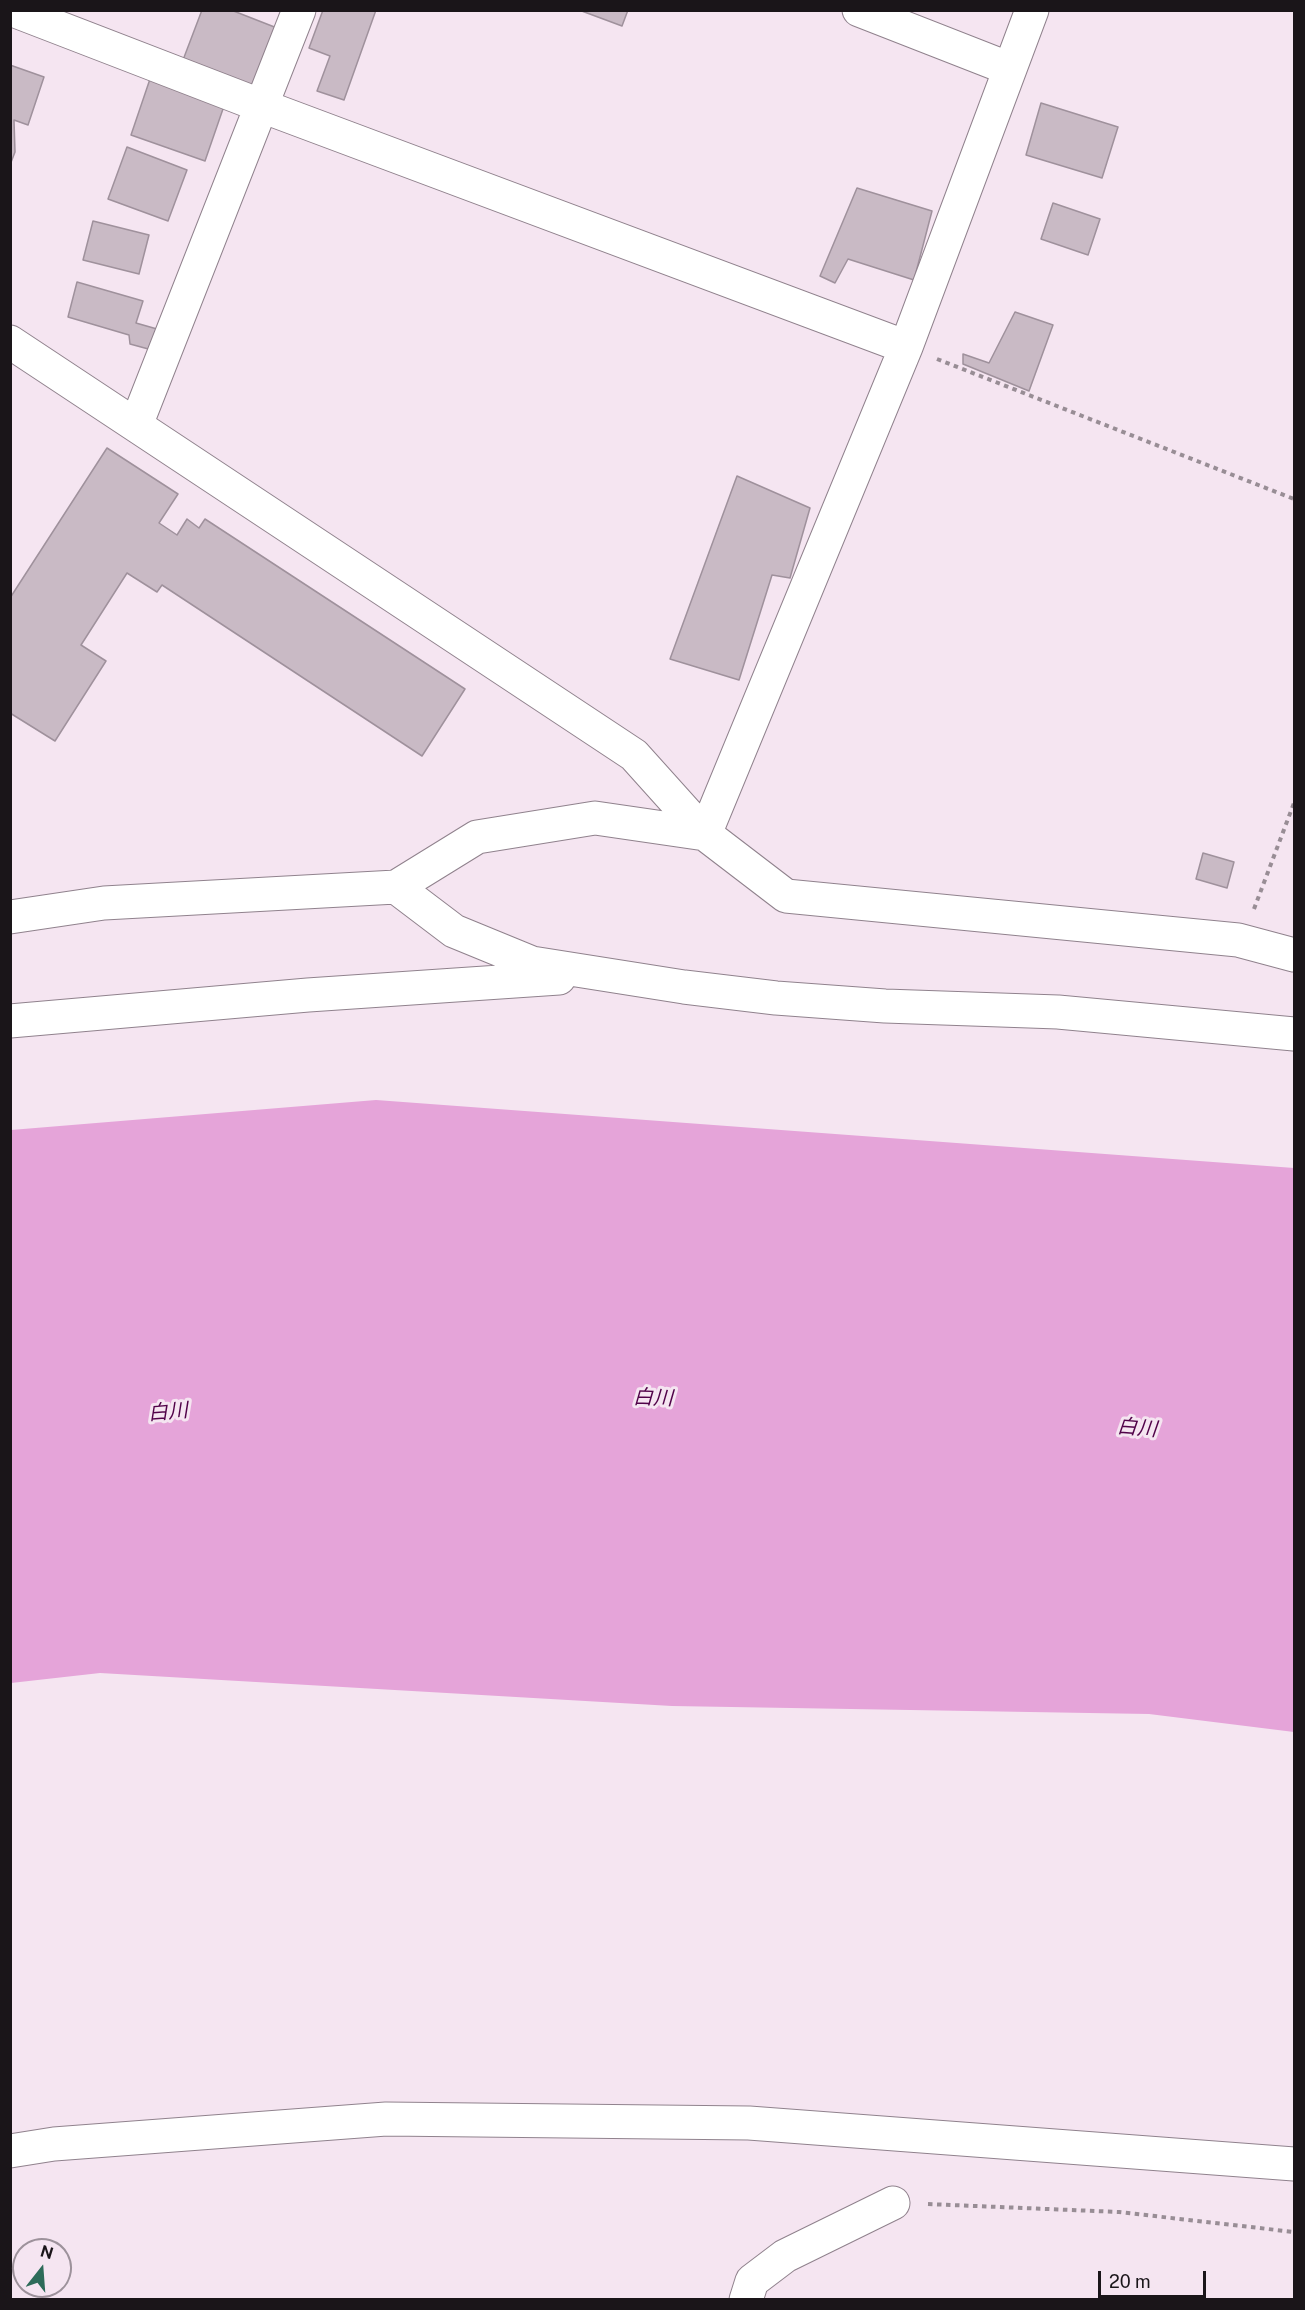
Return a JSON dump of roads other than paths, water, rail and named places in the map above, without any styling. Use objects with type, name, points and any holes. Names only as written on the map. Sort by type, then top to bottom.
[{"type":"street","points":[[13,10],[262,106],[906,347]]},
{"type":"street","points":[[136,425],[299,10]]},
{"type":"street","points":[[859,10],[1010,69]]},
{"type":"street","points":[[705,834],[906,347],[1032,10]]},
{"type":"street","points":[[10,342],[634,755],[705,834],[786,896],[1238,940],[1294,955]]},
{"type":"street","points":[[10,916],[115,903],[396,887],[477,837],[595,818],[705,834]]},
{"type":"street","points":[[396,887],[454,931],[532,963],[776,998],[885,1006],[1058,1012],[1294,1034]]},
{"type":"street","points":[[10,1021],[308,995],[606,975]]},
{"type":"street","points":[[10,2151],[54,2144],[409,2119],[749,2123],[1294,2164]]},
{"type":"street","points":[[746,2300],[752,2281],[785,2256],[893,2203]]},
{"type":"water","name":"白川","points":[[376,1100],[1294,1168],[1294,1732],[1149,1714],[672,1706],[100,1673],[11,1683],[11,1130]]}]
